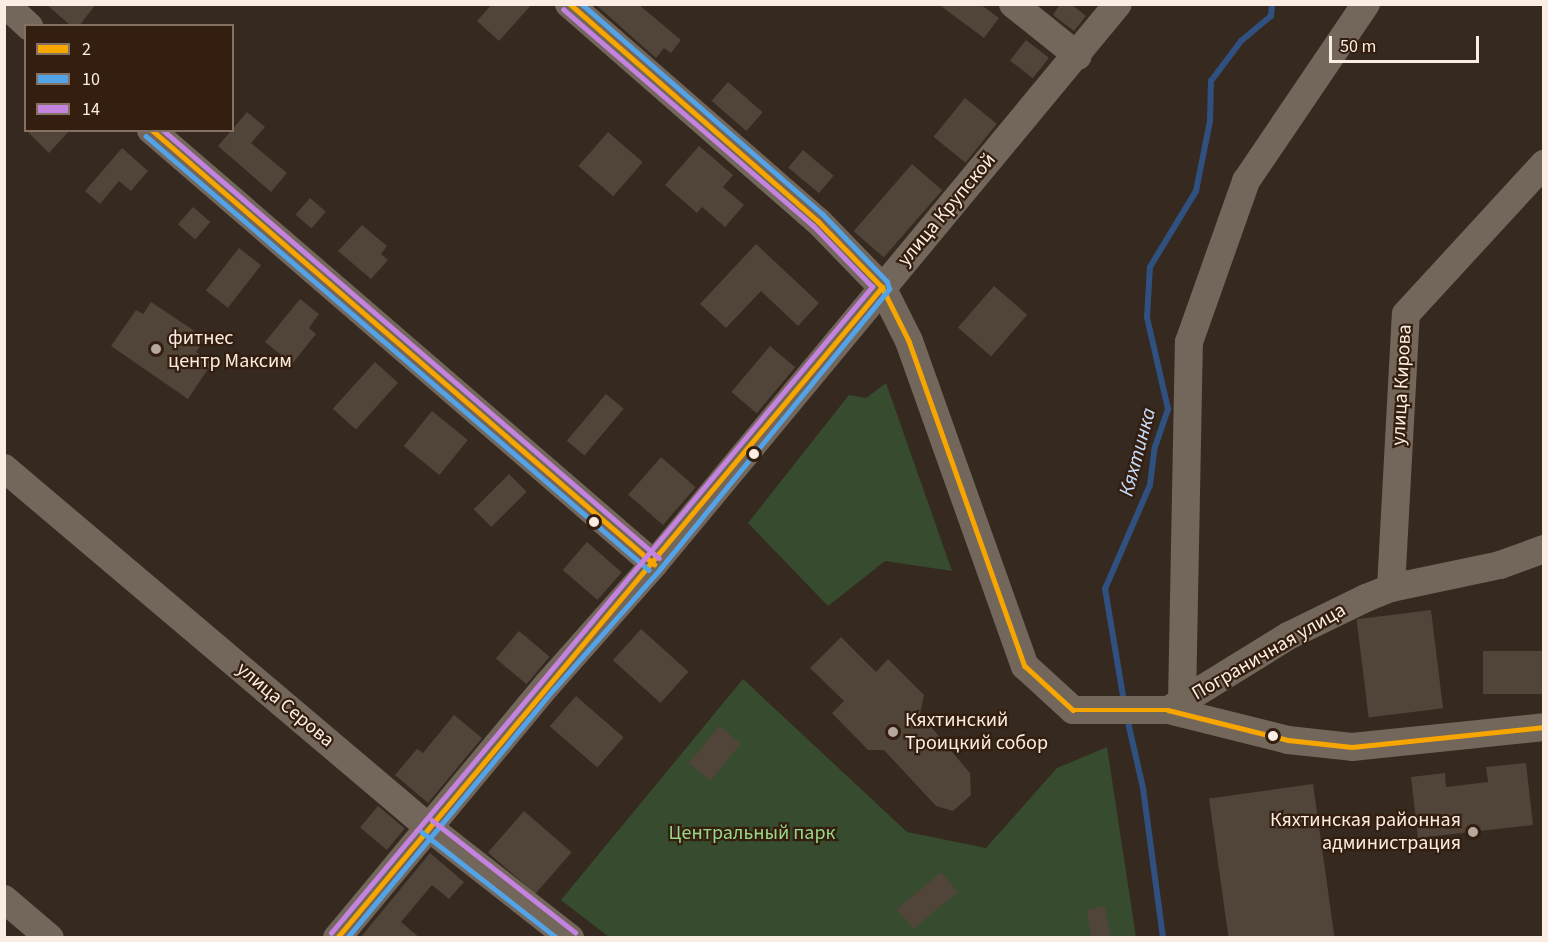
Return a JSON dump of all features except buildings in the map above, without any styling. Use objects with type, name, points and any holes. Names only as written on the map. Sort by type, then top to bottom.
[{"type":"street","points":[[5,4],[27,24]]},
{"type":"street","points":[[569,4],[818,221],[882,287],[909,341],[1025,666],[1073,710],[1164,708],[1288,740],[1352,747],[1544,727]]},
{"type":"street","points":[[1013,4],[1078,56]]},
{"type":"street","name":"улица Крупской","points":[[337,938],[428,826],[654,564],[882,287],[1078,56],[1118,4]]},
{"type":"street","points":[[1164,708],[1189,342],[1246,181],[1361,8]]},
{"type":"street","points":[[153,132],[654,564]]},
{"type":"street","name":"улица Кирова","points":[[1390,588],[1406,314],[1544,164]]},
{"type":"street","name":"улица Серова","points":[[4,468],[428,826],[570,938]]},
{"type":"street","name":"Пограничная улица","points":[[1164,708],[1288,636],[1390,588],[1471,573],[1544,549]]},
{"type":"street","points":[[4,898],[50,938]]},
{"type":"green space","points":[[886,383],[952,571],[885,561],[828,606],[748,523],[849,395],[866,398]]},
{"type":"green space","name":"Центральный парк","points":[[743,679],[907,832],[986,848],[1057,768],[1107,747],[1136,937],[609,937],[561,900]]},
{"type":"waterway","name":"Кяхтинка","points":[[1124,702],[1105,589],[1150,485],[1155,447],[1168,409],[1147,317],[1150,267],[1196,191],[1210,121],[1211,81],[1241,41],[1271,16],[1272,4]]},
{"type":"waterway","name":"Кяхтинка","points":[[1127,718],[1143,788],[1163,938]]},
{"type":"transit line","name":"2","points":[[570,4],[818,221],[882,287],[909,341],[1025,666],[1073,710],[1168,710],[1288,740],[1352,747],[1544,727]]},
{"type":"transit line","name":"10","points":[[347,938],[554,689],[660,569],[889,289],[887,282],[823,215],[581,4]]},
{"type":"transit line","name":"14","points":[[331,933],[872,287],[813,226],[564,10]]},
{"type":"transit line","name":"2","points":[[154,132],[654,564]]},
{"type":"transit line","name":"14","points":[[165,132],[659,558]]},
{"type":"transit line","name":"10","points":[[146,136],[649,570]]},
{"type":"transit line","name":"2","points":[[337,938],[882,287]]},
{"type":"transit line","name":"14","points":[[432,820],[575,932]]},
{"type":"transit line","name":"10","points":[[422,832],[557,938]]},
{"type":"place","name":"фитнес центр Максим","points":[[156,349]]},
{"type":"place","name":"Кяхтинский Троицкий собор","points":[[893,732]]},
{"type":"place","name":"Кяхтинская районная администрация","points":[[1473,832]]}]
